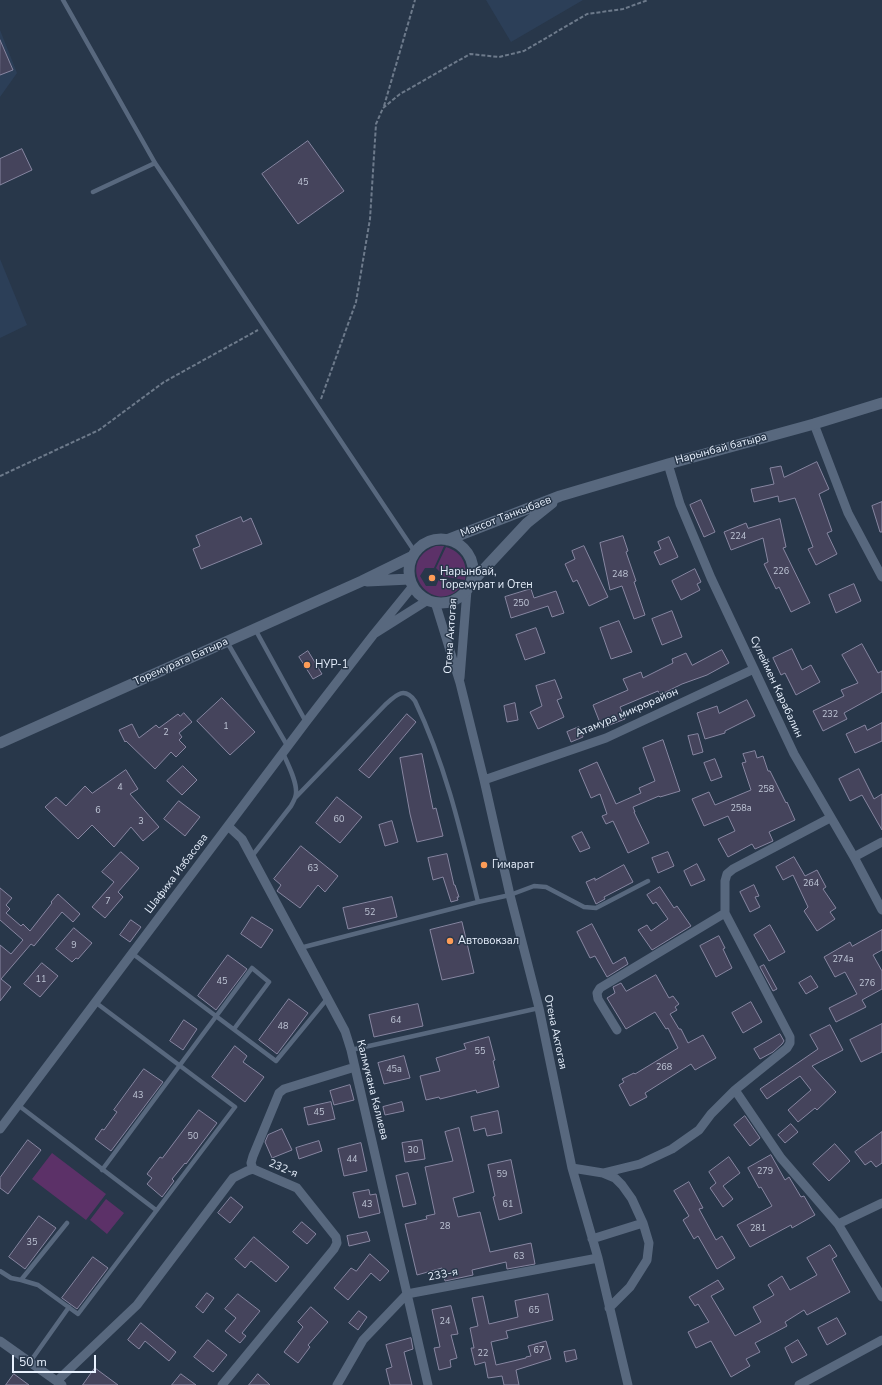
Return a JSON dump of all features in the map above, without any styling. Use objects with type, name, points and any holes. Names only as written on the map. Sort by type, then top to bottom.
[{"type":"street","name":"Нарынбай батыра","points":[[560,496],[668,464],[814,424],[882,403]]},
{"type":"street","points":[[814,424],[848,514],[882,577]]},
{"type":"street","name":"Сулеймен Карабалин","points":[[668,464],[680,504],[711,578],[794,754],[854,857],[882,910]]},
{"type":"street","name":"Максот Танкыбаев","points":[[447,540],[560,496]]},
{"type":"street","name":"Максот Танкыбаев","points":[[468,587],[527,523],[560,496]]},
{"type":"street","points":[[433,540],[447,540],[460,545],[469,556],[473,570],[468,587],[462,595],[449,602],[432,601],[417,592],[411,583],[410,565],[414,554],[422,545],[433,540]]},
{"type":"street","name":"Торемурата Батыра","points":[[0,743],[362,581],[414,554]]},
{"type":"street","points":[[362,581],[411,583]]},
{"type":"street","name":"Шафиха Избасова","points":[[0,1129],[411,583]]},
{"type":"street","name":"Отена Актогая","points":[[460,683],[468,587]]},
{"type":"street","points":[[374,634],[432,601]]},
{"type":"street","name":"Отена Актогая","points":[[432,601],[460,683],[510,895],[539,1008],[572,1168],[598,1258],[628,1385]]},
{"type":"street","name":"Атамура микрорайон","points":[[484,780],[606,738],[754,669]]},
{"type":"street","points":[[603,1173],[640,1164],[672,1149],[699,1130],[711,1114],[734,1090],[787,1048],[790,1043],[790,1037],[725,913],[725,881],[727,874],[733,869],[830,818]]},
{"type":"street","name":"Калмукана Калиева","points":[[228,826],[242,838],[345,1032],[355,1067],[428,1385]]},
{"type":"street","points":[[854,857],[882,842]]},
{"type":"street","points":[[616,1030],[598,999],[600,988],[725,913]]},
{"type":"street","points":[[252,1169],[251,1163],[253,1156],[279,1094],[284,1089],[355,1067]]},
{"type":"street","points":[[734,1090],[781,1158],[838,1224],[882,1297]]},
{"type":"street","points":[[572,1168],[603,1173],[615,1178],[632,1198],[643,1223],[649,1243],[647,1260],[630,1287],[610,1308]]},
{"type":"street","name":"232-я","points":[[59,1383],[137,1305],[233,1178],[252,1169],[297,1188],[336,1237],[337,1243],[334,1249],[222,1385]]},
{"type":"street","points":[[838,1224],[882,1202]]},
{"type":"street","points":[[592,1239],[643,1223]]},
{"type":"street","name":"233-я","points":[[407,1294],[598,1258]]},
{"type":"street","points":[[336,1385],[363,1340],[407,1294]]},
{"type":"street","points":[[799,1385],[882,1340]]},
{"type":"street","points":[[0,1341],[59,1383]]},
{"type":"lane","points":[[63,0],[156,163],[414,554]]},
{"type":"lane","points":[[93,192],[156,163]]},
{"type":"lane","points":[[255,629],[306,722]]},
{"type":"lane","points":[[227,642],[285,750],[296,791],[292,806],[252,856]]},
{"type":"lane","points":[[295,798],[384,705],[400,693],[406,693],[415,701],[443,769],[455,807],[478,902]]},
{"type":"lane","points":[[300,948],[510,895],[534,886],[546,887],[584,906],[596,908],[648,881]]},
{"type":"lane","points":[[132,954],[276,1061],[327,1000]]},
{"type":"lane","points":[[102,1170],[252,968],[269,982],[234,1029]]},
{"type":"lane","points":[[0,1271],[11,1278],[38,1285],[78,1314],[235,1107],[95,1002]]},
{"type":"lane","points":[[351,1050],[539,1008]]},
{"type":"lane","points":[[18,1105],[156,1210]]},
{"type":"lane","points":[[21,1280],[67,1223]]},
{"type":"lane","points":[[30,1362],[69,1307]]},
{"type":"path","points":[[318,407],[356,302],[370,219],[376,124],[383,108],[415,0]]},
{"type":"path","points":[[383,108],[400,94],[470,54],[498,57],[524,51],[587,14],[623,9],[648,0]]},
{"type":"path","points":[[0,476],[99,430],[164,382],[264,326]]},
{"type":"shaded area","points":[[486,0],[583,0],[511,42]]},
{"type":"shaded area","points":[[0,30],[17,73],[0,97]]},
{"type":"shaded area","points":[[0,259],[27,325],[0,338]]},
{"type":"shaded area","points":[[436,546],[444,546],[434,568],[425,568],[420,576],[426,586],[436,586],[439,579],[464,583],[453,594],[441,596],[430,593],[422,586],[417,576],[417,565],[423,554]]},
{"type":"shaded area","points":[[446,547],[452,549],[463,559],[466,569],[465,580],[441,576],[440,572],[436,568]]},
{"type":"shaded area","points":[[52,1153],[106,1194],[86,1220],[32,1179]]},
{"type":"shaded area","points":[[106,1199],[124,1213],[107,1234],[90,1220]]},
{"type":"building","points":[[0,40],[13,70],[0,75]]},
{"type":"building","points":[[308,141],[344,191],[298,224],[262,174]]},
{"type":"building","points":[[22,149],[32,170],[0,185],[0,159]]},
{"type":"building","points":[[817,462],[829,489],[819,494],[832,531],[827,533],[837,554],[816,565],[808,549],[813,547],[795,498],[779,502],[778,496],[754,502],[751,489],[774,484],[770,468],[781,466],[784,477]]},
{"type":"building","points":[[701,500],[715,532],[704,537],[690,505]]},
{"type":"building","points":[[882,502],[882,532],[880,532],[872,506]]},
{"type":"building","points":[[241,517],[243,522],[251,518],[262,544],[201,569],[193,549],[200,546],[196,536]]},
{"type":"building","points":[[780,519],[786,547],[783,548],[810,603],[791,612],[779,587],[776,589],[764,564],[768,562],[763,538],[731,550],[724,532],[746,523],[748,528]]},
{"type":"building","points":[[623,536],[628,551],[626,552],[636,581],[634,582],[645,615],[634,619],[622,586],[610,590],[600,543]]},
{"type":"building","points":[[669,537],[678,557],[660,565],[654,552],[661,549],[658,542]]},
{"type":"building","points":[[584,546],[608,597],[589,606],[577,580],[573,582],[565,564],[575,559],[572,551]]},
{"type":"building","points":[[695,569],[701,582],[697,584],[700,590],[681,600],[672,581]]},
{"type":"building","points":[[854,584],[861,601],[836,613],[829,595]]},
{"type":"building","points":[[531,589],[534,598],[556,591],[564,613],[552,617],[548,606],[511,618],[505,597]]},
{"type":"building","points":[[672,611],[682,637],[662,645],[652,619]]},
{"type":"building","points":[[619,621],[632,652],[611,659],[600,628]]},
{"type":"building","points":[[536,628],[545,653],[525,660],[516,635]]},
{"type":"building","points":[[862,644],[878,673],[882,671],[882,692],[844,713],[847,719],[823,731],[813,711],[844,696],[841,690],[858,683],[842,655]]},
{"type":"building","points":[[792,649],[802,670],[811,665],[820,682],[796,695],[785,673],[781,675],[773,658]]},
{"type":"building","points":[[722,650],[729,663],[707,675],[682,684],[660,695],[658,691],[620,707],[625,719],[602,728],[593,705],[628,690],[623,679],[641,672],[643,678],[673,663],[672,659],[686,653],[692,665]]},
{"type":"building","points":[[308,651],[322,674],[313,679],[299,657]]},
{"type":"building","points":[[555,680],[562,698],[557,700],[564,717],[538,729],[530,712],[542,706],[536,686]]},
{"type":"building","points":[[222,698],[255,732],[230,755],[197,721]]},
{"type":"building","points":[[747,700],[755,716],[725,731],[725,733],[705,739],[697,713],[717,706],[719,713]]},
{"type":"building","points":[[515,703],[518,720],[507,722],[504,706]]},
{"type":"building","points":[[184,713],[192,722],[179,733],[182,737],[179,740],[186,747],[176,757],[171,752],[155,769],[126,741],[125,742],[119,730],[132,724],[139,738],[156,725],[159,728],[178,714],[180,716]]},
{"type":"building","points":[[407,714],[416,722],[369,778],[359,770]]},
{"type":"building","points":[[882,723],[882,741],[855,753],[846,734],[865,725],[867,730]]},
{"type":"building","points":[[579,727],[583,737],[571,742],[567,732]]},
{"type":"building","points":[[698,734],[703,752],[693,755],[688,736]]},
{"type":"building","points":[[663,740],[680,791],[660,797],[659,796],[633,807],[649,843],[628,853],[613,821],[606,824],[602,816],[607,814],[600,794],[591,798],[579,770],[597,762],[616,804],[641,793],[639,788],[655,781],[643,748]]},
{"type":"building","points":[[755,751],[757,758],[763,756],[768,771],[770,771],[795,820],[769,832],[773,841],[755,849],[752,844],[728,857],[718,839],[735,831],[728,816],[704,826],[692,799],[709,792],[715,805],[751,790],[742,763],[746,762],[743,754]]},
{"type":"building","points":[[422,754],[433,809],[436,808],[443,836],[417,842],[410,814],[400,758]]},
{"type":"building","points":[[715,759],[722,777],[711,781],[704,763]]},
{"type":"building","points":[[183,766],[197,780],[182,795],[167,781]]},
{"type":"building","points":[[859,769],[874,799],[882,794],[882,830],[862,795],[850,801],[839,779]]},
{"type":"building","points":[[126,770],[138,789],[130,794],[159,827],[143,841],[131,827],[114,847],[92,825],[78,839],[45,807],[56,797],[66,806],[85,786],[92,793]]},
{"type":"building","points":[[337,797],[362,817],[340,843],[316,823]]},
{"type":"building","points":[[179,801],[200,817],[185,836],[164,819]]},
{"type":"building","points":[[392,821],[398,842],[385,846],[379,825]]},
{"type":"building","points":[[582,832],[590,848],[580,852],[572,837]]},
{"type":"building","points":[[301,846],[338,876],[325,892],[318,885],[300,908],[277,891],[281,885],[274,879]]},
{"type":"building","points":[[121,852],[139,868],[118,892],[123,897],[105,918],[92,907],[114,882],[102,872]]},
{"type":"building","points":[[668,852],[674,866],[658,873],[652,858]]},
{"type":"building","points":[[447,854],[454,885],[459,897],[457,897],[458,900],[451,902],[443,877],[433,880],[428,858]]},
{"type":"building","points":[[794,857],[805,876],[817,870],[826,887],[823,889],[836,908],[830,912],[835,919],[817,931],[804,911],[808,907],[793,875],[783,880],[776,867]]},
{"type":"building","points":[[697,864],[705,880],[691,886],[684,871]]},
{"type":"building","points":[[624,865],[633,882],[604,897],[605,899],[596,904],[586,882],[595,878],[595,880]]},
{"type":"building","points":[[754,885],[759,896],[755,897],[760,907],[750,912],[740,892]]},
{"type":"building","points":[[660,887],[674,908],[677,906],[691,926],[652,950],[638,930],[647,925],[651,931],[668,919],[656,902],[653,904],[647,895]]},
{"type":"building","points":[[0,888],[12,898],[6,905],[10,909],[6,913],[21,926],[23,924],[30,931],[58,894],[80,914],[73,922],[62,912],[34,946],[31,944],[1,979],[11,987],[0,1001],[0,945],[11,954],[23,940],[0,920]]},
{"type":"building","points":[[392,897],[397,917],[348,929],[343,908]]},
{"type":"building","points":[[252,917],[273,930],[261,948],[241,934]]},
{"type":"building","points":[[131,920],[141,927],[130,942],[120,935]]},
{"type":"building","name":"Автовокзал","points":[[462,922],[474,973],[442,980],[430,930]]},
{"type":"building","points":[[592,924],[613,964],[625,957],[628,964],[607,977],[595,956],[590,958],[577,932]]},
{"type":"building","points":[[770,925],[785,952],[769,961],[754,935]]},
{"type":"building","points":[[74,928],[92,943],[78,959],[76,958],[72,962],[56,949]]},
{"type":"building","points":[[882,930],[882,950],[873,955],[882,971],[882,989],[862,1000],[866,1007],[836,1022],[829,1008],[857,994],[845,972],[835,977],[824,957],[850,942],[852,946]]},
{"type":"building","points":[[719,936],[732,968],[716,977],[700,946]]},
{"type":"building","points":[[228,955],[247,969],[216,1010],[198,996]]},
{"type":"building","points":[[42,963],[58,976],[40,997],[24,984]]},
{"type":"building","points":[[764,965],[777,989],[773,991],[760,967]]},
{"type":"building","points":[[656,975],[669,998],[673,996],[679,1004],[675,1007],[677,1010],[670,1014],[679,1029],[681,1029],[688,1043],[703,1035],[716,1058],[695,1070],[691,1064],[645,1093],[647,1097],[630,1106],[619,1085],[624,1082],[622,1079],[634,1073],[635,1074],[678,1048],[668,1028],[666,1029],[655,1012],[626,1029],[607,998],[615,993],[613,987],[621,983],[626,991]]},
{"type":"building","points":[[811,976],[818,987],[806,994],[799,983]]},
{"type":"building","points":[[289,999],[308,1013],[277,1054],[259,1040]]},
{"type":"building","points":[[751,1002],[762,1022],[743,1033],[732,1013]]},
{"type":"building","points":[[418,1004],[423,1026],[374,1037],[369,1015]]},
{"type":"building","points":[[184,1020],[197,1029],[183,1050],[170,1041]]},
{"type":"building","points":[[882,1024],[882,1052],[861,1062],[850,1040]]},
{"type":"building","points":[[830,1025],[843,1050],[812,1066],[836,1092],[817,1110],[815,1108],[798,1122],[788,1110],[811,1090],[800,1076],[767,1099],[760,1089],[818,1049],[810,1035]]},
{"type":"building","points":[[780,1034],[784,1041],[782,1044],[773,1052],[760,1059],[754,1049]]},
{"type":"building","points":[[489,1037],[495,1060],[493,1061],[499,1087],[477,1093],[476,1090],[440,1099],[439,1097],[426,1100],[420,1076],[440,1071],[436,1058],[466,1049],[464,1044]]},
{"type":"building","points":[[235,1046],[247,1056],[243,1062],[264,1077],[245,1102],[212,1077]]},
{"type":"building","points":[[404,1056],[410,1078],[384,1084],[378,1063]]},
{"type":"building","points":[[144,1069],[163,1082],[111,1151],[95,1139],[102,1129],[104,1130],[117,1112],[114,1110]]},
{"type":"building","points":[[350,1085],[354,1100],[334,1105],[330,1091]]},
{"type":"building","points":[[331,1102],[335,1119],[308,1125],[304,1108]]},
{"type":"building","points":[[402,1102],[404,1111],[385,1115],[383,1107]]},
{"type":"building","points":[[199,1110],[217,1123],[186,1164],[185,1163],[172,1179],[174,1181],[162,1197],[147,1184],[152,1178],[147,1174],[160,1157],[162,1158]]},
{"type":"building","points":[[498,1111],[502,1133],[487,1136],[485,1128],[474,1131],[471,1117]]},
{"type":"building","points":[[745,1116],[760,1138],[750,1146],[734,1125]]},
{"type":"building","points":[[791,1124],[798,1132],[785,1143],[778,1135]]},
{"type":"building","points":[[459,1128],[474,1192],[453,1198],[458,1217],[480,1212],[490,1252],[531,1243],[535,1264],[507,1269],[506,1262],[472,1270],[473,1275],[445,1281],[442,1268],[417,1275],[405,1224],[427,1219],[426,1216],[435,1214],[425,1167],[453,1161],[445,1132]]},
{"type":"building","points":[[282,1129],[292,1150],[272,1158],[265,1142],[268,1135]]},
{"type":"building","points":[[882,1132],[882,1163],[876,1167],[871,1161],[865,1165],[855,1152]]},
{"type":"building","points":[[28,1140],[41,1150],[8,1194],[0,1188],[0,1178]]},
{"type":"building","points":[[422,1140],[425,1159],[405,1162],[402,1143]]},
{"type":"building","points":[[319,1141],[322,1151],[299,1159],[296,1148]]},
{"type":"building","points":[[361,1143],[367,1171],[344,1176],[338,1149]]},
{"type":"building","points":[[835,1144],[850,1161],[829,1181],[813,1164]]},
{"type":"building","points":[[771,1155],[785,1180],[789,1177],[801,1197],[804,1196],[815,1215],[792,1228],[791,1225],[750,1247],[737,1225],[772,1206],[761,1187],[759,1188],[748,1168]]},
{"type":"building","points":[[729,1157],[740,1173],[723,1186],[733,1199],[723,1207],[710,1188],[716,1183],[709,1172]]},
{"type":"building","points":[[511,1160],[522,1213],[499,1220],[493,1197],[495,1196],[488,1165]]},
{"type":"building","points":[[408,1173],[416,1204],[403,1207],[396,1176]]},
{"type":"building","points":[[689,1182],[703,1208],[699,1209],[716,1240],[722,1236],[735,1258],[717,1269],[698,1236],[694,1239],[683,1220],[689,1216],[674,1191]]},
{"type":"building","points":[[369,1190],[370,1195],[376,1194],[380,1213],[359,1218],[353,1193]]},
{"type":"building","points":[[231,1197],[243,1207],[230,1223],[218,1213]]},
{"type":"building","points":[[39,1216],[56,1228],[25,1269],[9,1257]]},
{"type":"building","points":[[302,1222],[316,1234],[307,1244],[293,1232]]},
{"type":"building","points":[[367,1232],[370,1241],[349,1246],[347,1236]]},
{"type":"building","points":[[254,1237],[289,1267],[276,1282],[251,1261],[245,1268],[235,1259]]},
{"type":"building","points":[[830,1245],[837,1256],[832,1259],[850,1292],[807,1315],[804,1310],[785,1322],[787,1326],[755,1343],[760,1352],[746,1359],[750,1366],[731,1377],[711,1341],[696,1348],[688,1332],[709,1322],[698,1304],[695,1306],[689,1297],[718,1280],[724,1289],[711,1296],[735,1336],[761,1322],[753,1307],[774,1295],[768,1285],[782,1276],[790,1290],[817,1275],[807,1258]]},
{"type":"building","points":[[370,1254],[389,1271],[380,1281],[371,1273],[348,1300],[334,1288],[351,1268],[356,1271]]},
{"type":"building","points":[[93,1257],[108,1268],[77,1309],[62,1298]]},
{"type":"building","points":[[207,1293],[214,1298],[203,1313],[196,1307]]},
{"type":"building","points":[[238,1294],[260,1311],[242,1333],[246,1336],[240,1343],[225,1331],[236,1318],[225,1309]]},
{"type":"building","points":[[548,1294],[553,1320],[506,1331],[508,1338],[491,1342],[496,1365],[531,1356],[528,1346],[546,1341],[551,1359],[516,1370],[519,1385],[504,1385],[502,1376],[488,1378],[485,1362],[475,1365],[471,1348],[474,1348],[470,1328],[478,1326],[472,1298],[483,1296],[489,1324],[518,1317],[515,1301]]},
{"type":"building","points":[[451,1306],[458,1334],[451,1335],[457,1358],[450,1360],[451,1367],[439,1370],[434,1348],[440,1347],[432,1310]]},
{"type":"building","points":[[311,1307],[328,1322],[308,1345],[310,1347],[298,1363],[284,1352],[303,1327],[298,1322]]},
{"type":"building","points":[[359,1311],[367,1317],[358,1330],[349,1323]]},
{"type":"building","points":[[837,1318],[846,1334],[827,1345],[818,1328]]},
{"type":"building","points":[[141,1323],[176,1352],[169,1361],[145,1341],[139,1349],[128,1340]]},
{"type":"building","points":[[411,1338],[413,1349],[404,1352],[412,1385],[390,1385],[386,1369],[392,1367],[386,1345]]},
{"type":"building","points":[[208,1340],[227,1355],[213,1372],[194,1357]]},
{"type":"building","points":[[798,1340],[807,1355],[792,1363],[785,1348]]},
{"type":"building","points":[[575,1350],[577,1359],[566,1362],[564,1352]]},
{"type":"building","points":[[95,1368],[118,1385],[83,1385]]},
{"type":"building","points":[[14,1374],[29,1385],[6,1385]]},
{"type":"building","points":[[181,1374],[196,1385],[172,1385]]},
{"type":"building","points":[[258,1374],[270,1385],[249,1385]]},
{"type":"place","name":"Нарынбай, Торемурат и Отен","points":[[432,578]]},
{"type":"place","name":"НУР-1","points":[[307,665]]},
{"type":"place","name":"Гимарат","points":[[484,865]]},
{"type":"place","name":"Автовокзал","points":[[450,941]]}]
